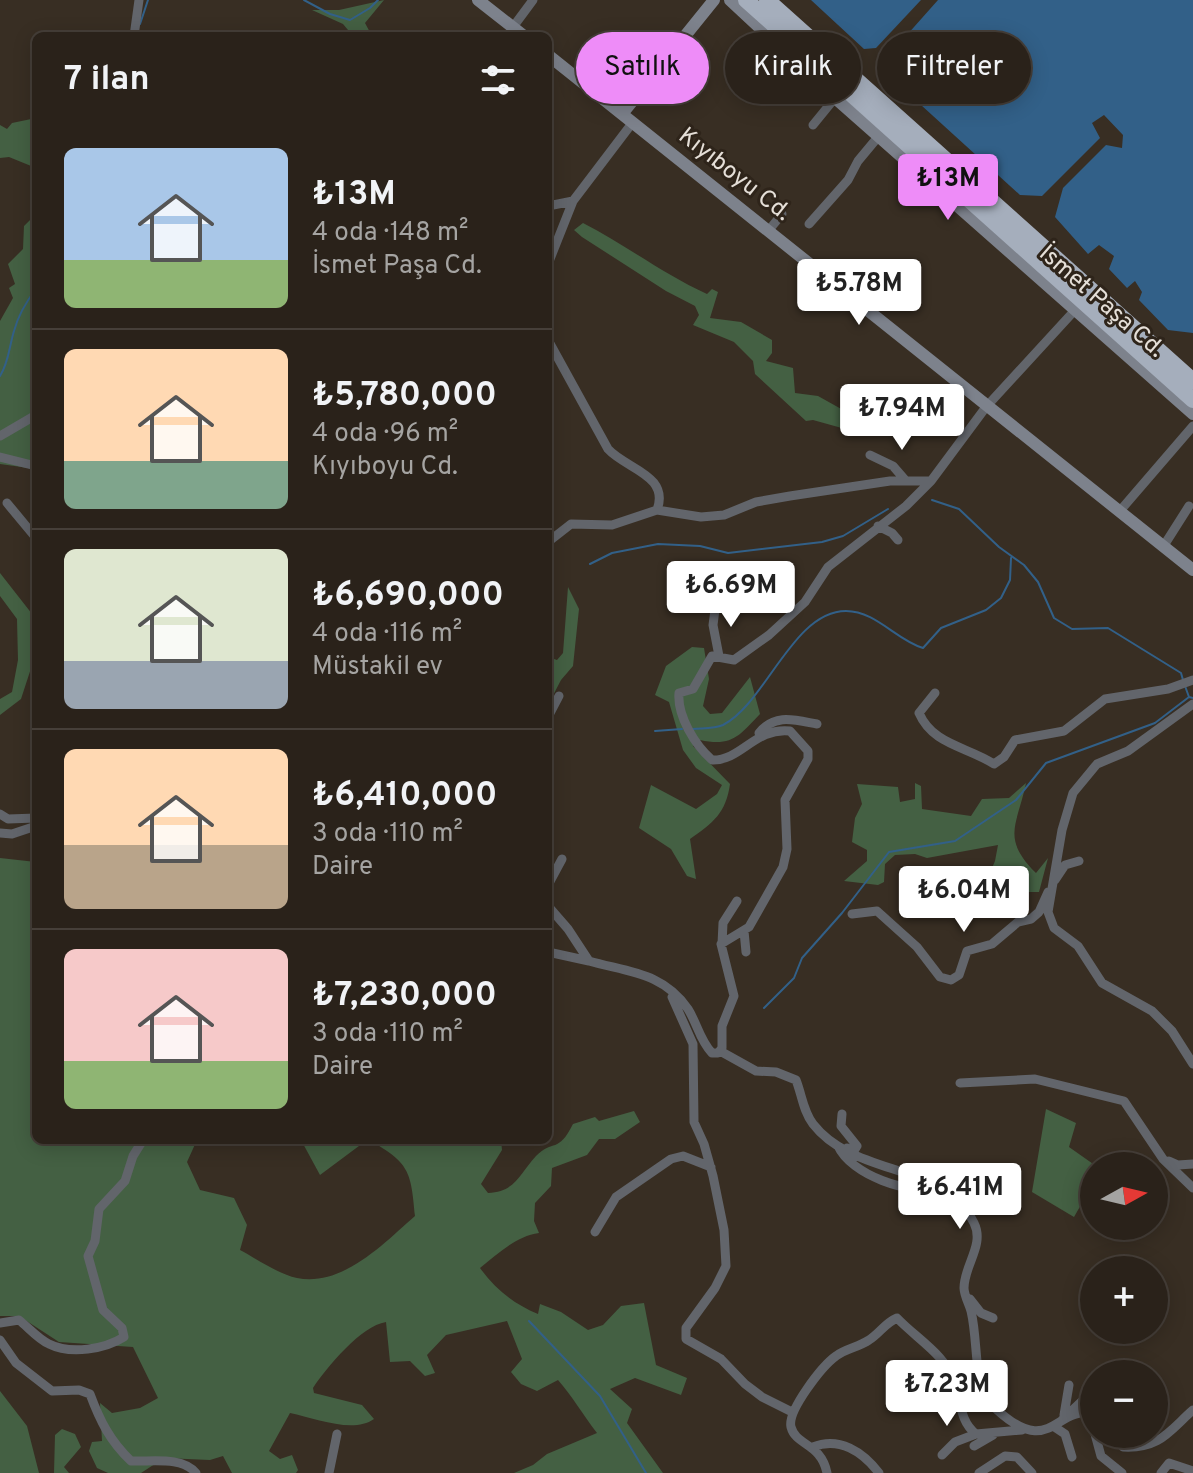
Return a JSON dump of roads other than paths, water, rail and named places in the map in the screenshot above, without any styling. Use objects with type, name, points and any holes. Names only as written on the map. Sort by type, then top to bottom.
[{"type":"highway","points":[[746,0],[1193,400]]},
{"type":"highway","points":[[767,0],[1193,381]]},
{"type":"street","points":[[135,32],[139,0]]},
{"type":"street","points":[[478,0],[519,32]]},
{"type":"street","points":[[513,27],[533,0]]},
{"type":"street","points":[[622,114],[714,0]]},
{"type":"street","name":"İsmet Paşa Cd.","points":[[730,0],[764,32]]},
{"type":"street","name":"Kıyıboyu Cd.","points":[[552,58],[1193,570]]},
{"type":"street","points":[[813,125],[830,104]]},
{"type":"street","name":"İsmet Paşa Cd.","points":[[842,104],[1193,414]]},
{"type":"street","points":[[552,248],[573,201],[633,122]]},
{"type":"street","points":[[809,224],[848,180],[858,161],[878,137]]},
{"type":"street","points":[[552,205],[573,201]]},
{"type":"street","points":[[769,230],[782,214]]},
{"type":"street","points":[[722,944],[744,931],[758,914],[783,867],[787,849],[785,800],[808,759],[808,751],[790,731],[766,732],[731,756],[712,760],[699,749],[681,712],[679,693],[693,689],[702,679],[712,656],[738,658],[769,635],[805,602],[828,567],[906,506],[931,481],[986,407],[1076,309]]},
{"type":"street","points":[[552,347],[608,449],[618,460],[645,472],[657,487],[661,499],[657,510]]},
{"type":"street","points":[[0,436],[32,417]]},
{"type":"street","points":[[1119,512],[1193,426]]},
{"type":"street","points":[[870,455],[893,466],[906,481]]},
{"type":"street","points":[[0,457],[32,465]]},
{"type":"street","points":[[552,539],[571,524],[612,525],[657,510],[701,517],[724,515],[756,502],[890,481],[931,481]]},
{"type":"street","points":[[7,503],[32,533]]},
{"type":"street","points":[[1163,547],[1189,506]]},
{"type":"street","points":[[878,526],[898,540]]},
{"type":"street","points":[[716,602],[713,625],[719,656]]},
{"type":"street","points":[[935,693],[919,713],[935,737],[974,751],[994,764],[1004,757],[1015,740],[1064,731],[1105,699],[1168,689],[1193,680]]},
{"type":"street","points":[[552,709],[559,696]]},
{"type":"street","points":[[1193,704],[1128,751],[1097,764],[1073,793],[1048,912],[1054,928],[1078,946],[1102,983],[1152,1011],[1172,1031],[1193,1064]]},
{"type":"street","points":[[755,739],[767,724],[778,719],[817,724]]},
{"type":"street","points":[[0,814],[8,819],[32,818]]},
{"type":"street","points":[[0,833],[12,834],[32,827]]},
{"type":"street","points":[[552,878],[562,859]]},
{"type":"street","points":[[852,914],[877,911],[917,947],[940,977],[951,980],[959,975],[967,951],[992,944],[1018,922],[1031,919],[1039,912],[1065,865],[1079,861]]},
{"type":"street","points":[[720,1051],[722,1026],[734,996],[722,944],[723,923],[737,901]]},
{"type":"street","points":[[552,911],[589,961]]},
{"type":"street","points":[[744,931],[746,952]]},
{"type":"street","points":[[552,953],[645,973],[686,1006],[705,1046],[712,1053],[720,1051],[756,1071],[776,1072],[796,1080],[811,1122],[835,1145],[859,1160],[950,1191],[978,1232],[964,1289],[978,1343],[983,1392],[993,1406],[1023,1430]]},
{"type":"street","points":[[670,993],[693,1044],[694,1122],[711,1167],[724,1230],[726,1266],[715,1288],[686,1328],[686,1339],[721,1359],[762,1397],[792,1412]]},
{"type":"street","points":[[960,1083],[1035,1079],[1124,1101],[1159,1152]]},
{"type":"street","points":[[835,1145],[854,1151],[857,1146],[841,1126],[842,1114]]},
{"type":"street","points":[[0,1323],[19,1320],[50,1345],[80,1349],[110,1346],[124,1337],[122,1328],[103,1310],[88,1256],[95,1241],[99,1209],[125,1181],[140,1144]]},
{"type":"street","points":[[595,1232],[616,1197],[671,1159],[683,1156],[711,1167]]},
{"type":"street","points":[[1168,1161],[1178,1165],[1193,1164]]},
{"type":"street","points":[[1168,1164],[1193,1188]]},
{"type":"street","points":[[964,1289],[981,1313],[993,1318]]},
{"type":"street","points":[[827,1473],[824,1459],[813,1447],[794,1435],[789,1424],[792,1412],[831,1360],[867,1342],[887,1322],[897,1318],[945,1362],[955,1382],[968,1428],[976,1434]]},
{"type":"street","points":[[0,1340],[16,1363],[52,1391],[79,1390],[90,1394],[108,1435],[131,1461],[178,1462],[196,1473]]},
{"type":"street","points":[[1069,1385],[1059,1422],[1072,1457]]},
{"type":"street","points":[[1059,1422],[1080,1403]]},
{"type":"street","points":[[1168,1435],[1193,1410]]},
{"type":"street","points":[[942,1455],[955,1442],[976,1434],[1040,1431],[1080,1414]]},
{"type":"street","points":[[974,1446],[1000,1432]]},
{"type":"street","points":[[329,1473],[337,1434]]},
{"type":"street","points":[[813,1447],[826,1441],[843,1444],[869,1460],[879,1473]]},
{"type":"street","points":[[1099,1448],[1101,1456],[1122,1473]]},
{"type":"street","points":[[979,1473],[1005,1456],[1017,1457],[1032,1473]]},
{"type":"street","points":[[1161,1473],[1169,1463],[1193,1471]]},
{"type":"water","points":[[811,0],[921,0],[891,32],[877,32],[876,48],[864,49],[861,46],[861,32],[846,32]]},
{"type":"water","points":[[938,0],[1193,0],[1193,333],[1168,330],[1139,300],[1142,292],[1135,281],[1127,288],[1109,269],[1114,256],[1099,245],[1088,254],[1055,217],[1063,188],[1106,145],[1122,148],[1123,135],[1104,115],[1092,123],[1100,138],[1042,196],[1020,195],[921,105],[1031,104],[1031,32],[910,32]]},
{"type":"waterway","points":[[140,24],[148,0]]},
{"type":"waterway","points":[[304,0],[330,14],[350,20],[378,0]]},
{"type":"waterway","points":[[0,376],[18,320],[32,295]]},
{"type":"waterway","points":[[932,500],[959,509],[999,547],[1024,565],[1038,582],[1054,618],[1072,629],[1108,628],[1181,673],[1183,680]]},
{"type":"waterway","points":[[590,564],[612,553],[658,544],[700,546],[728,553],[822,542],[843,536],[888,509]]},
{"type":"waterway","points":[[693,729],[723,725],[738,714],[795,641],[827,615],[857,612],[923,648],[941,628],[986,610],[1001,598],[1010,580],[1011,558]]},
{"type":"waterway","points":[[1185,686],[1189,697],[1193,698]]},
{"type":"waterway","points":[[764,1008],[794,978],[802,958],[889,852],[955,841],[1016,800],[1046,763],[1155,723],[1189,697]]},
{"type":"waterway","points":[[655,731],[682,729]]},
{"type":"waterway","points":[[529,1321],[600,1396],[646,1473]]}]
